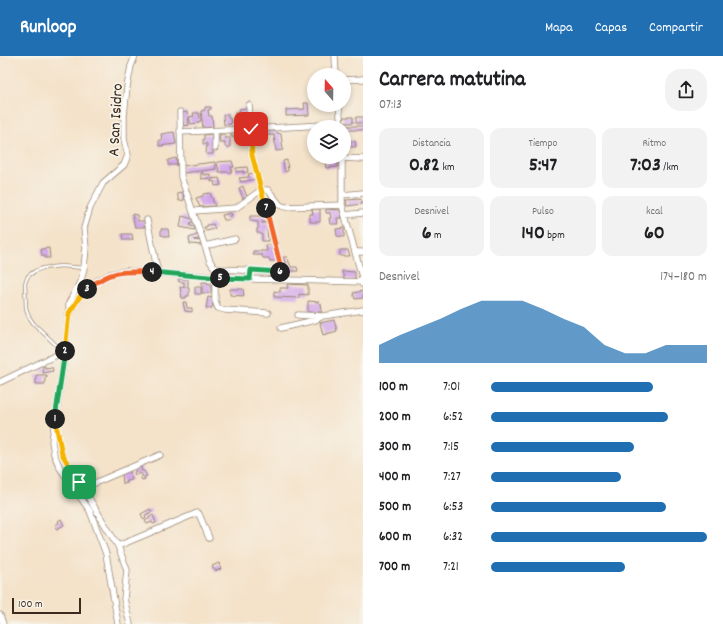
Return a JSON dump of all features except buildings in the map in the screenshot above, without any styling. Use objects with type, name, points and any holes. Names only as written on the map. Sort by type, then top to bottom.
[{"type":"street","name":"A San Isidro","points":[[118,624],[106,554],[90,511],[60,468],[54,454],[52,441],[65,350],[69,303],[84,268],[86,248],[84,228],[90,208],[103,183],[124,165],[128,155],[124,139],[124,114],[126,86],[135,56]]},
{"type":"street","points":[[335,56],[336,68]]},
{"type":"street","points":[[351,80],[363,79]]},
{"type":"street","points":[[180,112],[181,177],[210,261],[214,267],[220,269],[282,272],[252,155],[249,105]]},
{"type":"street","points":[[180,132],[307,127]]},
{"type":"street","points":[[215,131],[215,148]]},
{"type":"street","points":[[351,158],[363,159]]},
{"type":"street","points":[[69,313],[83,292],[97,281],[111,274],[126,271],[250,279],[362,283],[362,277],[342,205],[342,164]]},
{"type":"street","points":[[194,211],[236,208],[261,190],[268,190],[280,205],[285,207],[342,205]]},
{"type":"street","points":[[342,195],[363,193]]},
{"type":"street","points":[[345,215],[363,213]]},
{"type":"street","points":[[147,220],[158,272]]},
{"type":"street","points":[[205,246],[235,239]]},
{"type":"street","points":[[355,252],[363,252]]},
{"type":"street","points":[[250,279],[251,270]]},
{"type":"street","points":[[215,277],[215,301],[218,308],[225,310],[268,313]]},
{"type":"street","points":[[298,315],[323,316],[363,310]]},
{"type":"street","points":[[281,328],[315,320],[323,316]]},
{"type":"street","points":[[0,382],[65,350]]},
{"type":"street","points":[[54,420],[62,454],[118,546],[127,570],[124,599],[130,624]]},
{"type":"street","points":[[83,488],[160,455]]},
{"type":"street","points":[[83,488],[84,503]]},
{"type":"street","points":[[118,546],[197,513],[199,514],[209,538]]},
{"type":"street","points":[[0,615],[3,624]]},
{"type":"lane","points":[[65,350],[56,345],[34,324],[29,317],[26,308],[25,283],[28,276],[43,268],[61,266],[84,268]]},
{"type":"route","points":[[79,482],[62,454],[54,420],[65,351],[69,313],[83,292],[97,281],[111,274],[126,271],[250,279],[251,270],[282,272],[252,155],[251,129]]}]
